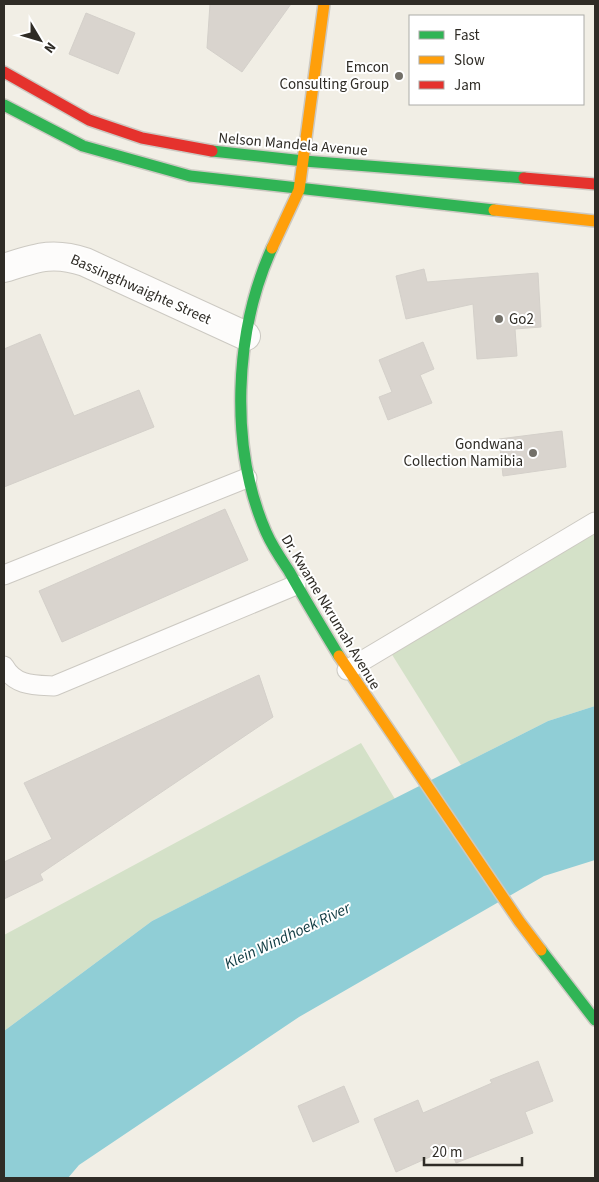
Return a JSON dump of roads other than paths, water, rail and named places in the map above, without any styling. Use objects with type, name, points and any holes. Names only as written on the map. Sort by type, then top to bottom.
[{"type":"main road","name":"Dr. Kwame Nkrumah Avenue","points":[[324,4],[299,190],[265,264],[246,336],[240,412],[247,478],[266,533],[347,670],[388,733],[519,921],[595,1020]]},
{"type":"main road","name":"Nelson Mandela Avenue","points":[[4,72],[90,120],[142,138],[195,149],[304,161],[595,184]]},
{"type":"main road","points":[[4,105],[83,146],[190,176],[299,190],[595,221]]},
{"type":"street","name":"Bassingthwaighte Street","points":[[4,268],[44,256],[66,256],[85,262],[246,336]]},
{"type":"lane","points":[[4,575],[247,478]]},
{"type":"lane","points":[[347,670],[595,522]]},
{"type":"lane","points":[[4,666],[8,673],[23,684],[54,686],[296,585]]},
{"type":"water","name":"Klein Windhoek River","points":[[595,706],[595,860],[544,876],[299,1017],[79,1165],[68,1178],[4,1178],[4,1031],[152,921],[548,721]]},
{"type":"place","name":"Emcon Consulting Group","points":[[399,76]]},
{"type":"place","name":"Go2","points":[[499,319]]},
{"type":"place","name":"Gondwana Collection Namibia","points":[[533,453]]}]
